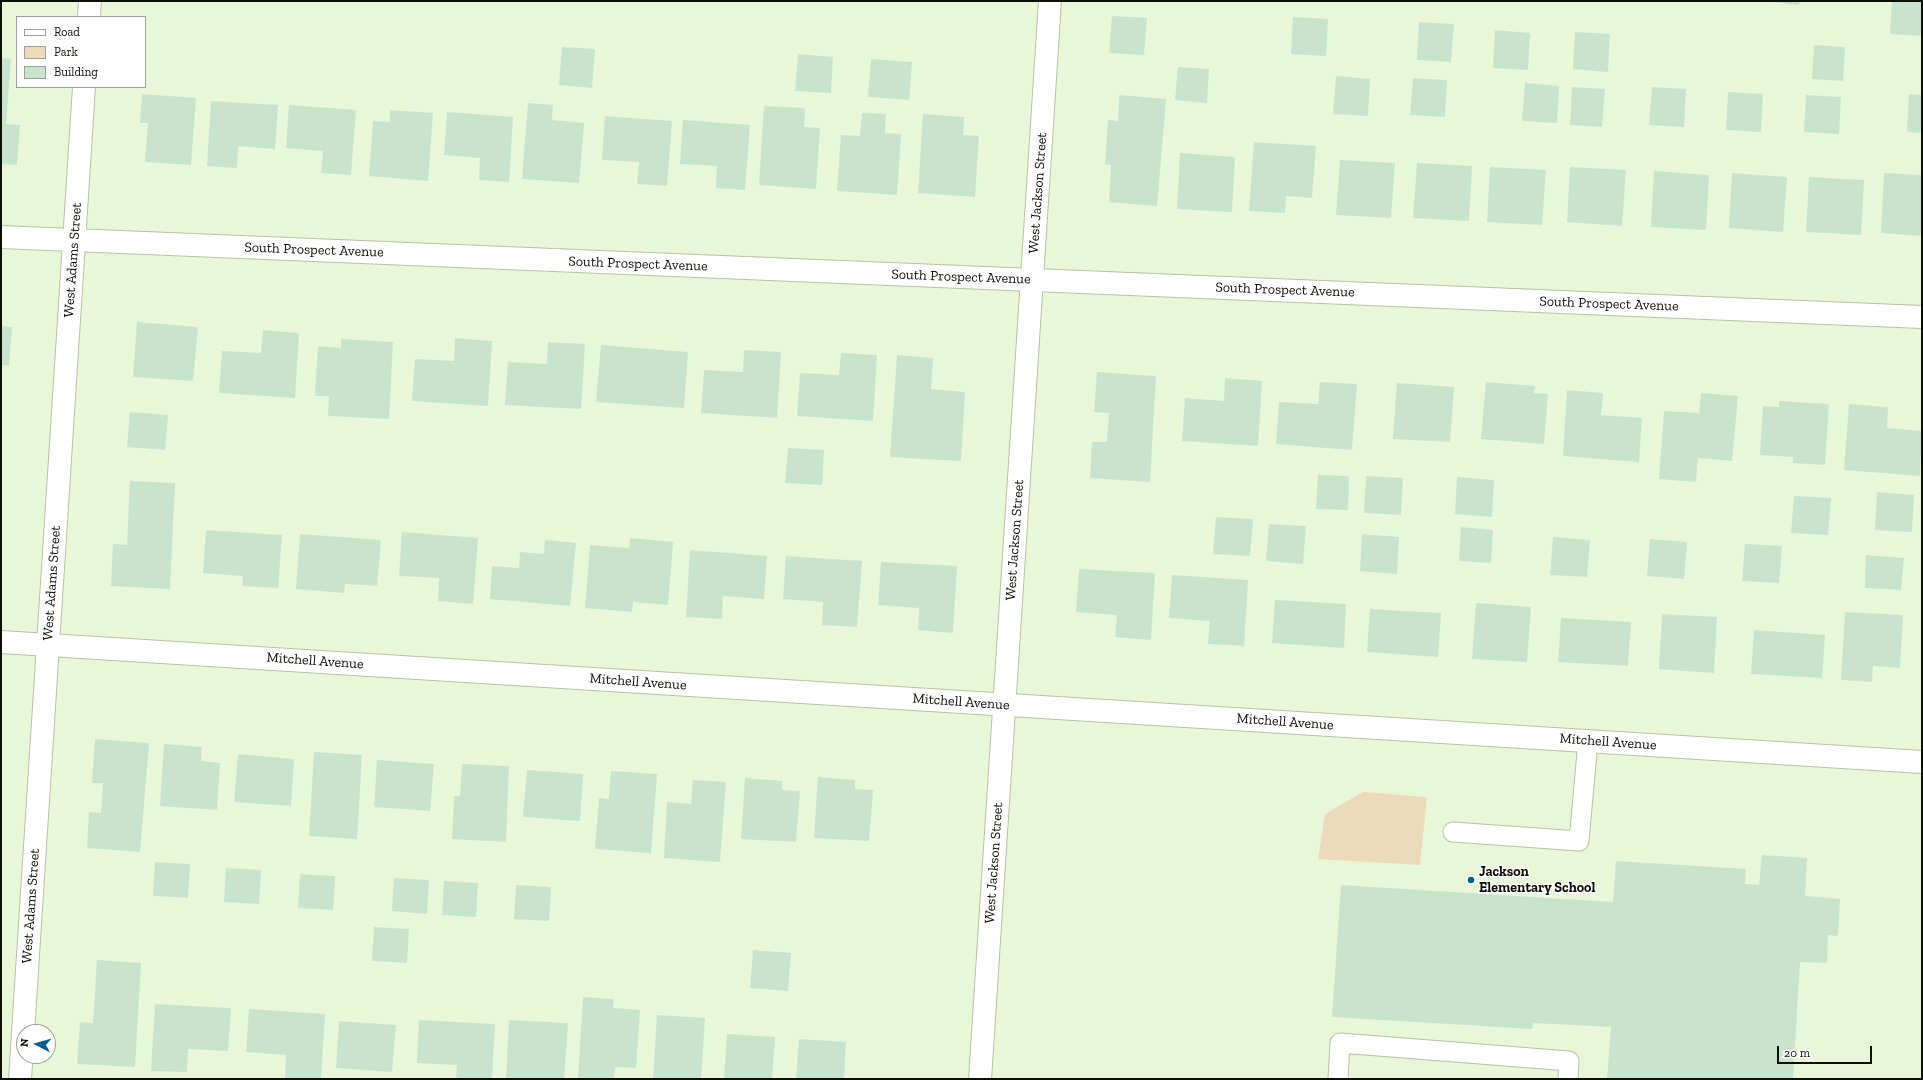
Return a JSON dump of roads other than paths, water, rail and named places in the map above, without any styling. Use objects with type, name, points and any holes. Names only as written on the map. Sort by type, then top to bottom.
[{"type":"street","points":[[89,16],[90,1]]},
{"type":"street","name":"West Jackson Street","points":[[980,1079],[1050,1]]},
{"type":"street","name":"West Adams Street","points":[[20,1079],[84,88]]},
{"type":"street","name":"South Prospect Avenue","points":[[1,237],[1922,316]]},
{"type":"street","name":"Mitchell Avenue","points":[[1,642],[1922,762]]},
{"type":"lane","points":[[1453,832],[1579,841],[1588,741]]},
{"type":"lane","points":[[1338,1079],[1340,1043],[1569,1061],[1568,1079]]},
{"type":"place","name":"Jackson Elementary School","points":[[1471,880]]}]
